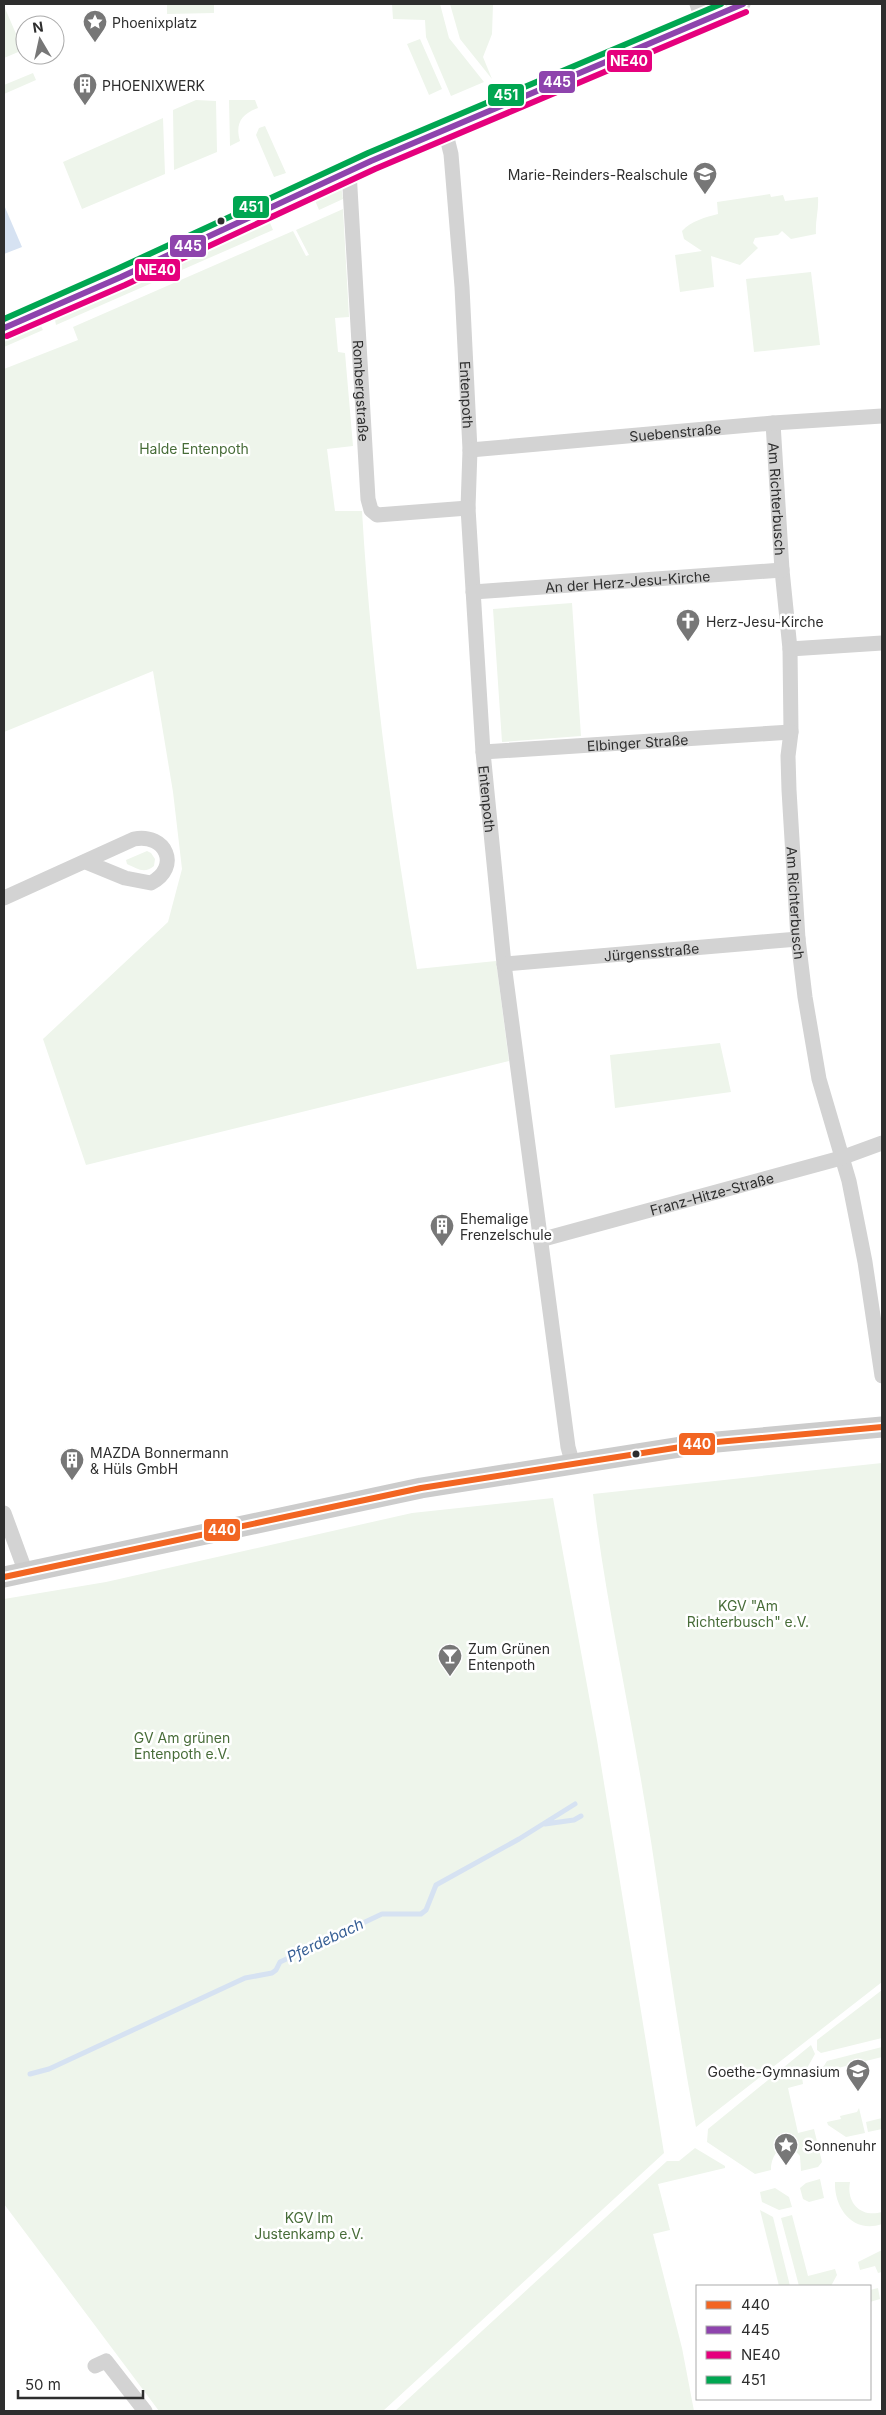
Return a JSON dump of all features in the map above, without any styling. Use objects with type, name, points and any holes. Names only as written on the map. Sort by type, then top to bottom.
[{"type":"main road","points":[[4,1577],[421,1488],[706,1443],[882,1427]]},
{"type":"street","points":[[697,4],[704,21]]},
{"type":"street","points":[[4,328],[313,190],[349,171],[743,4]]},
{"type":"street","name":"Entenpoth","points":[[445,130],[451,154],[462,287],[470,450],[468,508],[483,752],[504,964],[568,1447],[573,1464]]},
{"type":"street","name":"Rombergstraße","points":[[349,171],[368,499],[371,510],[377,515],[468,508]]},
{"type":"street","name":"Suebenstraße","points":[[470,450],[773,423],[882,416]]},
{"type":"street","name":"Am Richterbusch","points":[[773,423],[782,570],[790,649],[791,732],[788,756],[798,939],[805,997],[819,1079],[849,1181],[865,1262],[882,1376]]},
{"type":"street","name":"An der Herz-Jesu-Kirche","points":[[473,592],[782,570]]},
{"type":"street","points":[[790,649],[882,644]]},
{"type":"street","name":"Elbinger Straße","points":[[483,752],[791,732]]},
{"type":"street","points":[[4,898],[122,845],[141,838],[156,841],[164,848],[167,865],[163,875],[151,883],[125,878],[86,862]]},
{"type":"street","name":"Jürgensstraße","points":[[504,964],[798,939]]},
{"type":"street","name":"Franz-Hitze-Straße","points":[[540,1240],[842,1158],[882,1143]]},
{"type":"street","points":[[4,1513],[26,1573]]},
{"type":"street","points":[[95,2366],[106,2361],[145,2411]]},
{"type":"green space","points":[[167,4],[214,4],[214,13],[167,14]]},
{"type":"green space","points":[[392,4],[440,4],[449,38],[484,82],[451,96],[426,37],[425,20],[393,19]]},
{"type":"green space","points":[[450,4],[493,4],[492,34],[483,57],[492,79],[460,39]]},
{"type":"green space","points":[[4,6],[15,31],[15,53],[4,58]]},
{"type":"green space","points":[[420,39],[442,89],[429,95],[407,44]]},
{"type":"green space","points":[[33,73],[36,80],[4,94],[4,85]]},
{"type":"green space","points":[[196,100],[216,101],[217,152],[174,170],[173,110]]},
{"type":"green space","points":[[229,100],[255,100],[258,108],[247,113],[241,120],[238,130],[240,141],[230,146]]},
{"type":"green space","points":[[163,118],[165,174],[82,209],[63,162]]},
{"type":"green space","points":[[265,126],[286,173],[274,177],[256,135],[259,128]]},
{"type":"green space","points":[[341,186],[343,199],[319,210],[314,198]]},
{"type":"green space","points":[[770,194],[771,197],[783,195],[785,201],[818,197],[816,234],[791,239],[782,231],[778,235],[755,238],[753,243],[758,248],[740,265],[711,256],[714,287],[680,292],[675,255],[702,251],[684,239],[682,231],[694,222],[718,214],[717,202]]},
{"type":"green space","name":"Halde Entenpoth","points":[[343,209],[349,317],[335,318],[338,352],[345,353],[353,446],[327,449],[335,511],[362,511],[371,626],[383,740],[417,969],[496,961],[509,1061],[86,1165],[43,1039],[168,922],[182,869],[173,792],[153,671],[4,732],[4,369],[78,340],[73,327],[293,231],[306,256],[309,255],[296,230]]},
{"type":"green space","points":[[268,218],[273,230],[56,325],[55,320],[113,295],[198,249]]},
{"type":"green space","points":[[811,272],[820,345],[754,352],[746,279]]},
{"type":"green space","points":[[41,326],[43,330],[4,347],[4,342]]},
{"type":"green space","points":[[572,603],[581,736],[502,742],[493,609]]},
{"type":"green space","points":[[147,851],[155,859],[154,866],[147,870],[141,870],[127,864],[126,860]]},
{"type":"green space","points":[[720,1043],[731,1092],[615,1108],[610,1055]]},
{"type":"green space","name":"KGV \"Am Richterbusch\" e.V.","points":[[882,1463],[882,1982],[696,2127],[641,1780],[603,1566],[593,1494]]},
{"type":"green space","points":[[553,1498],[597,1740],[664,2153],[383,2411],[159,2411],[4,2204],[4,1599],[106,1582],[412,1513]]},
{"type":"green space","points":[[882,1990],[882,2038],[821,2053],[817,2050],[817,2040]]},
{"type":"green space","points":[[811,2045],[815,2054],[802,2077],[803,2084],[788,2088],[798,2133],[814,2129],[822,2162],[818,2167],[801,2171],[800,2156],[790,2148],[785,2148],[776,2153],[771,2170],[755,2174],[707,2142],[708,2129]]},
{"type":"green space","points":[[882,2047],[882,2057],[830,2070],[831,2077],[815,2080],[827,2061]]},
{"type":"green space","points":[[859,2108],[865,2133],[846,2137],[828,2125],[827,2122],[841,2119],[840,2116],[857,2112]]},
{"type":"green space","points":[[882,2118],[882,2129],[868,2132],[866,2122]]},
{"type":"green space","points":[[695,2148],[725,2166],[725,2168],[658,2184],[670,2230],[653,2234],[682,2348],[694,2411],[395,2411],[667,2161],[679,2161]]},
{"type":"green space","points":[[820,2179],[824,2198],[809,2202],[803,2199],[800,2188],[806,2183]]},
{"type":"green space","points":[[835,2182],[850,2182],[849,2190],[853,2202],[862,2211],[868,2213],[882,2212],[882,2224],[862,2225],[854,2222],[847,2216],[838,2201]]},
{"type":"green space","points":[[775,2188],[789,2197],[792,2207],[779,2210],[762,2202],[760,2192]]},
{"type":"green space","points":[[760,2210],[773,2217],[790,2285],[779,2285]]},
{"type":"green space","points":[[792,2215],[808,2276],[835,2269],[837,2275],[832,2285],[799,2285],[781,2218]]},
{"type":"green space","points":[[882,2250],[882,2272],[878,2273],[875,2266],[860,2270],[858,2262]]},
{"type":"green space","points":[[878,2288],[880,2299],[871,2302],[871,2290]]},
{"type":"water","points":[[4,205],[22,247],[4,254]]},
{"type":"waterway","name":"Pferdebach","points":[[30,2074],[49,2069],[245,1978],[272,1973],[280,1962],[382,1914],[421,1914],[426,1910],[436,1885],[519,1839],[575,1804]]},
{"type":"waterway","points":[[545,1824],[574,1820],[581,1816]]},
{"type":"transit line","name":"451","points":[[4,319],[368,153],[721,4]]},
{"type":"transit line","name":"445","points":[[4,328],[121,277],[371,161],[743,4]]},
{"type":"transit line","name":"NE40","points":[[7,336],[125,285],[375,169],[746,12]]},
{"type":"transit line","name":"440","points":[[4,1577],[421,1488],[706,1443],[882,1427]]},
{"type":"place","name":"Phoenixplatz","points":[[95,43]]},
{"type":"place","name":"PHOENIXWERK","points":[[85,106]]},
{"type":"place","name":"Marie-Reinders-Realschule","points":[[705,195]]},
{"type":"place","name":"Herz-Jesu-Kirche","points":[[688,642]]},
{"type":"place","name":"Ehemalige Frenzelschule","points":[[442,1247]]},
{"type":"place","name":"MAZDA Bonnermann & Hüls GmbH","points":[[72,1481]]},
{"type":"place","name":"Zum Grünen Entenpoth","points":[[450,1677]]},
{"type":"place","name":"Goethe-Gymnasium","points":[[858,2092]]},
{"type":"place","name":"Sonnenuhr","points":[[786,2166]]},
{"type":"park label","name":"GV Am grünen Entenpoth e.V.","points":[[182,1745]]},
{"type":"park label","name":"KGV Im Justenkamp e.V.","points":[[309,2226]]}]
